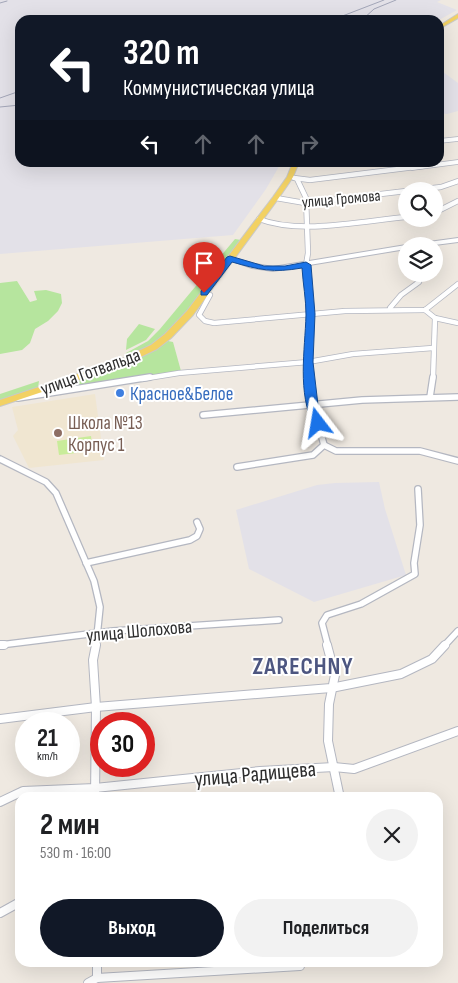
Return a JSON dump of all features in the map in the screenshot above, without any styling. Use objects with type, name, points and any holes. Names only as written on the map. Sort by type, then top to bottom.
[{"type":"main road","points":[[444,25],[458,16]]},
{"type":"main road","name":"улица Готвальда","points":[[0,403],[56,389],[124,362],[168,336],[190,313],[259,219],[294,178],[295,167]]},
{"type":"street","points":[[444,140],[458,139]]},
{"type":"street","points":[[444,164],[458,162]]},
{"type":"street","points":[[294,178],[310,180],[417,167]]},
{"type":"street","points":[[294,178],[305,193],[308,261],[306,265],[311,314],[308,362],[313,405],[324,446]]},
{"type":"street","name":"улица Громова","points":[[443,187],[458,181]]},
{"type":"street","name":"улица Громова","points":[[276,198],[305,203],[398,192]]},
{"type":"street","points":[[443,208],[458,201]]},
{"type":"street","points":[[259,219],[272,224],[297,224],[306,228],[398,218]]},
{"type":"street","points":[[443,242],[458,240]]},
{"type":"street","points":[[230,258],[264,268],[285,268],[398,248]]},
{"type":"street","points":[[390,308],[401,295],[418,282]]},
{"type":"street","points":[[425,310],[458,284]]},
{"type":"street","points":[[210,295],[199,315],[206,322],[390,308],[425,310],[435,318],[458,323]]},
{"type":"street","points":[[430,397],[433,380],[435,318]]},
{"type":"street","points":[[56,389],[179,373],[308,362],[353,354],[433,348]]},
{"type":"street","points":[[203,416],[313,405],[430,397],[458,398]]},
{"type":"street","points":[[237,467],[313,455],[324,446]]},
{"type":"street","points":[[324,446],[336,451],[420,451],[458,461]]},
{"type":"street","points":[[0,459],[46,482],[56,494],[94,581],[100,607],[93,660],[96,707],[95,792]]},
{"type":"street","points":[[339,792],[328,741],[331,688],[335,675],[322,623],[327,615],[362,603],[394,588],[415,574],[414,563],[420,525],[418,489]]},
{"type":"street","points":[[86,564],[190,540],[198,536],[200,529],[197,522]]},
{"type":"street","name":"улица Шолохова","points":[[0,645],[98,633],[279,620]]},
{"type":"street","points":[[0,719],[96,707],[331,688],[401,674],[432,659],[458,631]]},
{"type":"street","name":"улица Радищева","points":[[21,792],[95,788],[260,771],[334,767],[354,769],[458,731]]},
{"type":"street","name":"улица Радищева","points":[[0,802],[15,795]]},
{"type":"street","points":[[0,913],[15,905]]},
{"type":"street","points":[[97,967],[98,978]]},
{"type":"street","points":[[88,983],[98,978],[283,967]]},
{"type":"shaded area","points":[[0,0],[441,0],[437,2],[457,10],[444,17],[444,15],[15,15],[15,167],[279,167],[266,189],[233,235],[0,254]]},
{"type":"shaded area","points":[[444,73],[458,83],[458,111],[444,114]]},
{"type":"shaded area","name":"Школа №13 Корпус 1","points":[[95,394],[104,460],[29,468],[13,436],[18,430],[12,407]]},
{"type":"shaded area","points":[[379,482],[385,509],[406,575],[314,602],[249,569],[236,510],[317,485]]},
{"type":"green space","points":[[235,239],[241,240],[199,297],[175,325],[151,345],[127,357],[126,353],[148,341],[160,329]]},
{"type":"green space","points":[[17,281],[30,302],[37,300],[34,291],[46,290],[61,294],[62,303],[58,311],[48,321],[35,329],[30,343],[22,350],[0,354],[0,283]]},
{"type":"green space","points":[[139,324],[155,329],[146,340],[126,350],[127,339]]},
{"type":"green space","points":[[168,341],[173,342],[181,371],[62,390],[61,388],[140,358]]},
{"type":"green space","points":[[39,381],[38,388],[0,400],[0,394]]},
{"type":"green space","points":[[91,436],[93,451],[59,455],[57,441]]},
{"type":"building","points":[[190,247],[212,254],[208,259],[186,253]]},
{"type":"railway","points":[[345,15],[384,0]]},
{"type":"railway","points":[[367,15],[374,9],[396,0]]},
{"type":"railway","points":[[0,3],[7,1]]},
{"type":"railway","points":[[0,98],[15,93]]},
{"type":"railway","points":[[0,107],[15,106]]},
{"type":"place","name":"Красное&Белое","points":[[120,393]]},
{"type":"place","name":"Школа №13 Корпус 1","points":[[58,433]]},
{"type":"district","name":"ZARECHNY","points":[[303,666]]},
{"type":"route","points":[[204,293],[230,258],[273,269],[306,265],[311,314],[308,362],[313,405],[318,423]]}]
